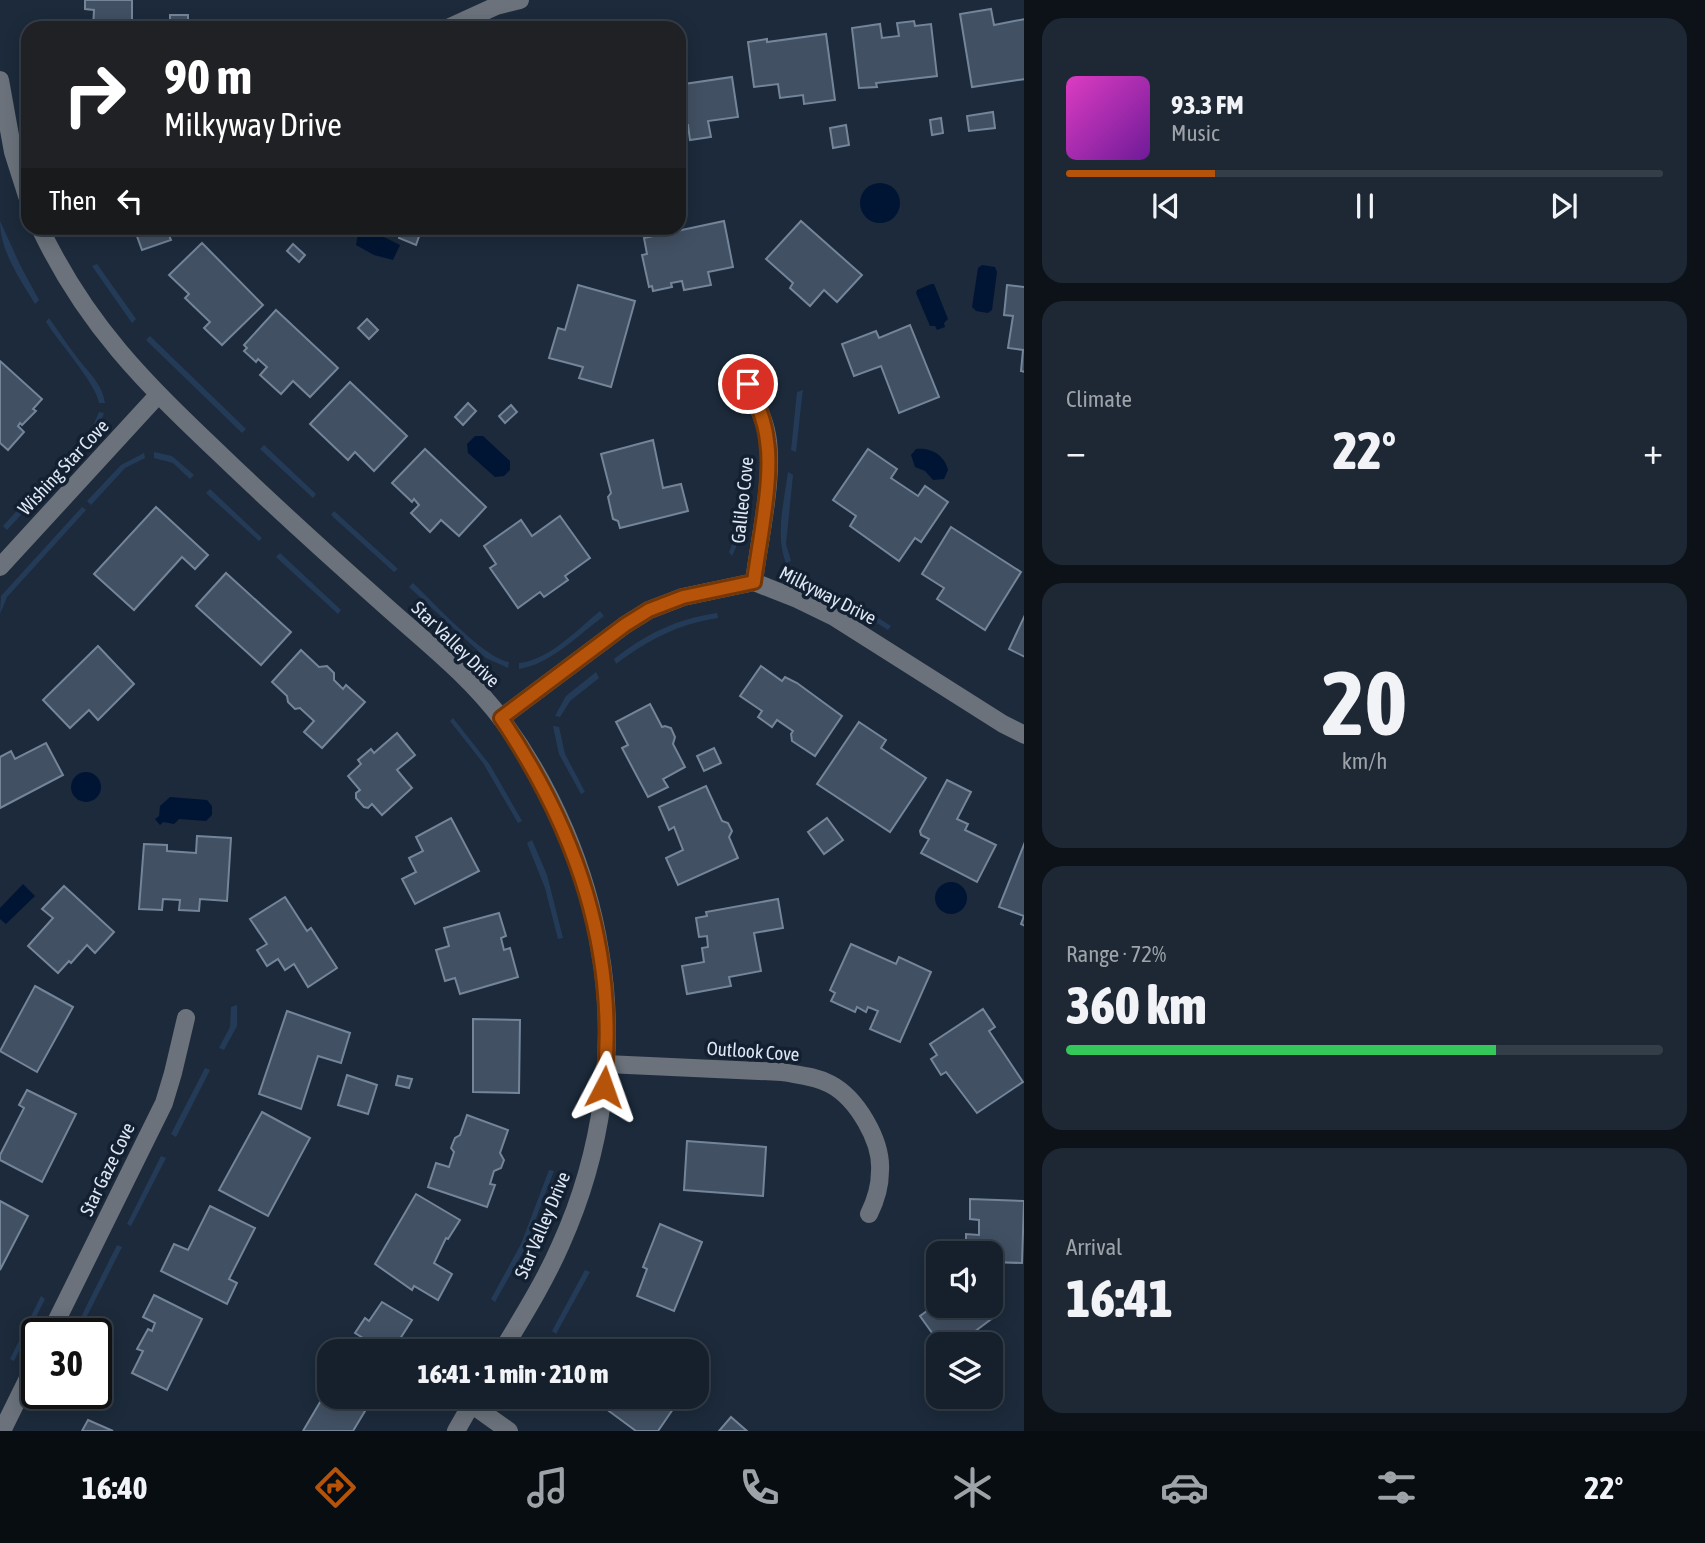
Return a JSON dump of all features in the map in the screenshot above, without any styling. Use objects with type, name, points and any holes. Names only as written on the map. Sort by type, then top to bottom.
[{"type":"street","points":[[463,21],[496,6],[520,0]]},
{"type":"street","points":[[0,80],[7,154],[21,184]]},
{"type":"street","name":"Star Valley Drive","points":[[44,235],[73,290],[117,351],[158,395],[292,523],[439,653],[501,718],[529,759],[559,817],[587,890],[595,921],[607,1009],[606,1064],[590,1162],[574,1215],[544,1280],[509,1339]]},
{"type":"street","name":"Galileo Cove","points":[[748,384],[758,407],[768,445],[754,582]]},
{"type":"street","name":"Wishing Star Cove","points":[[0,567],[158,395]]},
{"type":"street","name":"Milkyway Drive","points":[[501,718],[649,610],[683,597],[754,582],[834,617],[1003,724],[1024,734]]},
{"type":"street","name":"Star Gaze Cove","points":[[58,1318],[164,1103],[186,1018]]},
{"type":"street","name":"Outlook Cove","points":[[606,1064],[782,1072],[808,1076],[831,1084],[851,1101],[867,1124],[879,1153],[879,1184],[876,1200],[869,1214]]},
{"type":"street","points":[[2,1431],[21,1392]]},
{"type":"street","points":[[456,1431],[469,1409]]},
{"type":"street","points":[[484,1409],[509,1431]]},
{"type":"shaded area","points":[[880,183],[894,189],[900,203],[894,217],[880,223],[866,217],[860,203],[866,189]]},
{"type":"shaded area","points":[[0,221],[39,300],[35,304],[7,254]]},
{"type":"shaded area","points":[[358,235],[379,235],[400,245],[393,260],[374,255],[356,245]]},
{"type":"shaded area","points":[[97,264],[136,319],[132,323],[92,266]]},
{"type":"shaded area","points":[[982,265],[995,267],[997,272],[992,310],[988,313],[976,311],[972,307],[978,268]]},
{"type":"shaded area","points":[[934,284],[948,319],[944,323],[945,327],[937,330],[935,326],[930,326],[916,293]]},
{"type":"shaded area","points":[[49,318],[95,380],[105,403],[99,403],[85,374],[46,322]]},
{"type":"shaded area","points":[[150,336],[246,429],[242,433],[146,340]]},
{"type":"shaded area","points":[[803,390],[796,452],[791,450],[797,392]]},
{"type":"shaded area","points":[[99,412],[104,413],[97,432],[65,466],[61,463],[90,433]]},
{"type":"shaded area","points":[[475,436],[483,436],[510,461],[510,470],[504,476],[495,477],[468,453],[467,444]]},
{"type":"shaded area","points":[[264,445],[316,494],[313,498],[260,449]]},
{"type":"shaded area","points":[[916,449],[931,451],[944,460],[948,470],[944,479],[933,480],[925,471],[915,467],[911,455]]},
{"type":"shaded area","points":[[154,452],[172,456],[194,475],[190,479],[173,463],[154,458]]},
{"type":"shaded area","points":[[144,453],[145,458],[125,468],[91,505],[87,501],[121,465]]},
{"type":"shaded area","points":[[58,466],[62,470],[7,530],[3,526]]},
{"type":"shaded area","points":[[788,472],[793,475],[786,544],[791,561],[786,563],[781,530]]},
{"type":"shaded area","points":[[210,489],[262,538],[259,541],[206,493]]},
{"type":"shaded area","points":[[746,494],[739,541],[732,556],[729,552],[735,537],[740,496]]},
{"type":"shaded area","points":[[82,507],[86,510],[7,597],[0,614],[1,596]]},
{"type":"shaded area","points":[[334,511],[398,569],[394,572],[331,515]]},
{"type":"shaded area","points":[[280,553],[341,610],[338,614],[276,557]]},
{"type":"shaded area","points":[[797,570],[891,626],[888,630],[839,599],[797,578],[793,574]]},
{"type":"shaded area","points":[[413,583],[473,641],[509,662],[508,668],[486,658],[409,587]]},
{"type":"shaded area","points":[[600,611],[604,616],[564,648],[542,661],[519,669],[519,663],[530,661],[552,650]]},
{"type":"shaded area","points":[[717,613],[718,618],[690,624],[664,634],[616,664],[614,659],[650,635],[688,619]]},
{"type":"shaded area","points":[[596,672],[599,678],[570,701],[560,717],[555,716],[566,696]]},
{"type":"shaded area","points":[[453,718],[490,765],[522,821],[518,823],[483,763],[450,721]]},
{"type":"shaded area","points":[[553,726],[559,727],[565,754],[585,792],[581,794],[559,754]]},
{"type":"shaded area","points":[[86,772],[97,776],[101,787],[97,798],[86,802],[75,798],[71,787],[75,776]]},
{"type":"shaded area","points":[[170,797],[207,800],[212,806],[212,815],[206,821],[179,819],[174,824],[163,822],[160,825],[155,819],[159,816],[160,806]]},
{"type":"shaded area","points":[[532,840],[547,875],[563,938],[558,939],[545,888],[527,843]]},
{"type":"shaded area","points":[[951,882],[962,887],[967,898],[962,909],[951,914],[940,909],[935,898],[940,887]]},
{"type":"shaded area","points":[[23,884],[35,896],[6,924],[0,919],[0,908]]},
{"type":"shaded area","points":[[237,1005],[237,1026],[224,1050],[219,1048],[230,1027],[231,1007]]},
{"type":"shaded area","points":[[205,1068],[210,1070],[176,1137],[171,1134]]},
{"type":"shaded area","points":[[161,1156],[166,1158],[131,1226],[127,1224]]},
{"type":"shaded area","points":[[549,1170],[554,1171],[523,1252],[495,1302],[491,1299],[521,1244]]},
{"type":"shaded area","points":[[117,1245],[122,1247],[86,1318],[80,1318]]},
{"type":"shaded area","points":[[585,1270],[590,1272],[556,1334],[552,1331]]},
{"type":"shaded area","points":[[41,1296],[45,1299],[36,1318],[30,1318]]},
{"type":"shaded area","points":[[21,1337],[21,1347],[14,1361],[10,1359]]},
{"type":"building","points":[[85,0],[132,0],[132,21],[93,21],[94,10],[85,9]]},
{"type":"building","points":[[991,9],[994,25],[1024,19],[1024,79],[972,87],[960,14]]},
{"type":"building","points":[[170,15],[188,15],[188,21],[170,21]]},
{"type":"building","points":[[914,21],[915,26],[931,24],[937,76],[876,83],[877,87],[859,88],[852,28],[880,24],[882,38],[899,36],[897,23]]},
{"type":"building","points":[[826,34],[835,100],[804,104],[803,95],[780,98],[778,84],[754,87],[748,42]]},
{"type":"building","points":[[732,77],[738,117],[708,121],[711,137],[690,140],[686,84]]},
{"type":"building","points":[[993,112],[995,128],[969,131],[967,116]]},
{"type":"building","points":[[941,118],[943,133],[932,135],[930,120]]},
{"type":"building","points":[[846,125],[849,145],[833,148],[830,128]]},
{"type":"building","points":[[724,221],[733,267],[708,272],[711,285],[684,290],[682,281],[671,283],[672,287],[653,291],[652,286],[649,287],[642,255],[647,254],[644,238],[686,235],[686,229]]},
{"type":"building","points":[[801,221],[862,275],[837,302],[824,290],[810,306],[790,288],[793,283],[766,259]]},
{"type":"building","points":[[137,235],[169,235],[171,240],[142,250]]},
{"type":"building","points":[[400,235],[420,235],[416,245],[399,238]]},
{"type":"building","points":[[202,243],[263,305],[222,345],[204,328],[210,322],[185,298],[189,294],[169,275]]},
{"type":"building","points":[[293,244],[305,255],[299,262],[287,251]]},
{"type":"building","points":[[578,285],[635,301],[611,387],[579,378],[583,367],[549,358],[558,328],[565,330]]},
{"type":"building","points":[[1007,285],[1024,287],[1024,372],[1021,371],[1023,350],[1008,348],[1013,316],[1004,315]]},
{"type":"building","points":[[276,310],[338,368],[310,397],[293,381],[281,394],[260,375],[267,367],[258,359],[256,362],[244,351],[247,348],[244,345]]},
{"type":"building","points":[[367,319],[378,330],[369,339],[358,328]]},
{"type":"building","points":[[910,325],[939,397],[899,413],[881,366],[854,376],[842,344],[876,331],[879,338]]},
{"type":"building","points":[[0,361],[42,399],[33,409],[36,411],[18,426],[24,432],[8,450],[0,443]]},
{"type":"building","points":[[350,382],[407,436],[374,471],[355,452],[348,460],[310,424]]},
{"type":"building","points":[[468,403],[476,411],[463,425],[455,417]]},
{"type":"building","points":[[511,405],[517,412],[505,423],[499,416]]},
{"type":"building","points":[[653,440],[663,488],[681,484],[688,511],[620,528],[618,521],[613,519],[608,497],[611,493],[601,454]]},
{"type":"building","points":[[425,449],[486,507],[459,536],[441,520],[430,532],[411,513],[419,505],[392,483]]},
{"type":"building","points":[[868,449],[897,469],[891,478],[918,496],[925,486],[948,502],[921,542],[915,538],[899,561],[850,526],[856,516],[833,500]]},
{"type":"building","points":[[156,507],[208,555],[195,569],[182,557],[134,610],[94,574]]},
{"type":"building","points":[[560,516],[590,558],[565,576],[568,580],[544,597],[540,592],[518,608],[490,568],[496,564],[484,546],[521,520],[532,536]]},
{"type":"building","points":[[951,527],[1021,572],[985,630],[937,599],[944,588],[922,574]]},
{"type":"building","points":[[226,573],[291,632],[261,665],[196,606]]},
{"type":"building","points":[[1024,617],[1024,656],[1009,649]]},
{"type":"building","points":[[98,646],[134,684],[98,720],[89,710],[70,728],[43,700]]},
{"type":"building","points":[[301,650],[319,667],[327,666],[334,673],[334,680],[343,689],[346,685],[365,702],[322,748],[304,732],[314,721],[300,708],[295,709],[288,702],[287,696],[272,682]]},
{"type":"building","points":[[761,666],[782,681],[785,677],[797,683],[842,716],[815,756],[792,741],[793,731],[777,720],[772,727],[758,717],[762,711],[740,696]]},
{"type":"building","points":[[650,704],[662,727],[671,728],[675,737],[673,744],[685,767],[663,779],[668,787],[648,797],[622,748],[628,745],[616,722]]},
{"type":"building","points":[[859,722],[886,740],[881,748],[926,778],[890,832],[817,784]]},
{"type":"building","points":[[397,733],[415,755],[397,770],[412,788],[382,815],[372,804],[368,808],[364,807],[356,798],[356,793],[360,790],[348,776],[361,764],[358,760],[371,749],[374,753]]},
{"type":"building","points":[[46,743],[63,775],[0,808],[0,757],[11,751],[15,759]]},
{"type":"building","points":[[714,748],[721,763],[704,771],[697,756]]},
{"type":"building","points":[[947,780],[971,792],[957,819],[968,824],[965,830],[996,845],[977,882],[921,853],[929,839],[921,835],[920,831]]},
{"type":"building","points":[[706,786],[722,821],[728,823],[732,831],[729,837],[738,858],[678,885],[666,858],[683,850],[674,827],[669,830],[659,807]]},
{"type":"building","points":[[451,818],[479,871],[415,904],[402,879],[416,872],[409,858],[423,851],[416,837]]},
{"type":"building","points":[[827,818],[843,840],[824,854],[808,832]]},
{"type":"building","points":[[197,836],[231,838],[227,901],[200,899],[199,911],[179,910],[180,900],[163,899],[162,910],[139,909],[144,844],[167,845],[167,851],[196,853]]},
{"type":"building","points":[[1024,844],[1024,916],[999,907]]},
{"type":"building","points":[[64,886],[114,932],[95,953],[87,945],[58,973],[28,946],[53,918],[42,909]]},
{"type":"building","points":[[285,897],[307,931],[311,928],[337,968],[308,987],[294,964],[285,970],[278,959],[267,966],[257,950],[267,944],[250,919]]},
{"type":"building","points":[[778,899],[783,928],[754,933],[761,971],[729,977],[731,986],[687,994],[682,966],[704,962],[702,948],[708,947],[707,936],[699,937],[696,918],[707,916],[706,912]]},
{"type":"building","points":[[499,913],[506,936],[501,938],[504,950],[510,948],[518,977],[460,994],[455,978],[445,981],[436,950],[449,946],[444,928]]},
{"type":"building","points":[[851,944],[896,964],[899,957],[931,972],[900,1042],[870,1029],[878,1011],[868,1007],[866,1012],[857,1007],[855,1012],[831,1001],[835,993],[830,990]]},
{"type":"building","points":[[35,986],[73,1007],[37,1072],[0,1051]]},
{"type":"building","points":[[983,1009],[995,1027],[989,1031],[1023,1082],[977,1113],[946,1072],[941,1075],[931,1059],[937,1055],[930,1044]]},
{"type":"building","points":[[287,1011],[350,1033],[341,1063],[318,1056],[301,1109],[259,1094]]},
{"type":"building","points":[[473,1019],[520,1020],[519,1093],[473,1092]]},
{"type":"building","points":[[347,1075],[377,1085],[368,1114],[338,1105]]},
{"type":"building","points":[[398,1076],[412,1079],[409,1088],[396,1085]]},
{"type":"building","points":[[27,1090],[76,1114],[42,1182],[0,1160],[24,1108],[19,1105]]},
{"type":"building","points":[[262,1112],[310,1138],[268,1216],[219,1190]]},
{"type":"building","points":[[467,1115],[508,1130],[500,1153],[504,1160],[501,1168],[494,1171],[490,1184],[495,1185],[487,1207],[428,1187],[436,1163],[449,1167],[454,1152],[451,1148],[455,1138],[460,1135]]},
{"type":"building","points":[[687,1141],[766,1147],[763,1196],[684,1190]]},
{"type":"building","points":[[416,1194],[460,1220],[448,1239],[446,1238],[434,1263],[452,1274],[438,1300],[414,1286],[412,1290],[375,1264]]},
{"type":"building","points":[[970,1199],[1024,1201],[1022,1263],[1003,1262],[1003,1241],[966,1241],[966,1234],[979,1235],[979,1220],[970,1219]]},
{"type":"building","points":[[0,1201],[28,1216],[0,1270]]},
{"type":"building","points":[[210,1206],[255,1228],[229,1279],[237,1283],[227,1304],[161,1271],[174,1244],[188,1250]]},
{"type":"building","points":[[660,1224],[702,1242],[674,1311],[637,1296],[647,1269],[643,1267]]},
{"type":"building","points":[[154,1295],[202,1319],[167,1390],[132,1373],[143,1351],[137,1349],[148,1329],[152,1331],[155,1323],[143,1317]]},
{"type":"building","points":[[382,1302],[412,1320],[400,1339],[362,1339],[355,1333],[365,1318],[369,1321]]},
{"type":"building","points":[[926,1312],[926,1318],[993,1318],[974,1332],[931,1332],[920,1316]]},
{"type":"building","points":[[317,1407],[366,1409],[353,1431],[303,1431]]},
{"type":"building","points":[[606,1409],[673,1409],[658,1431],[636,1431]]},
{"type":"building","points":[[731,1417],[747,1431],[719,1431]]},
{"type":"building","points":[[88,1420],[113,1431],[82,1431]]},
{"type":"route","points":[[604,1087],[607,1009],[604,974],[590,901],[559,817],[529,759],[501,718],[649,610],[683,597],[754,582],[768,445],[766,431],[748,384]]}]
